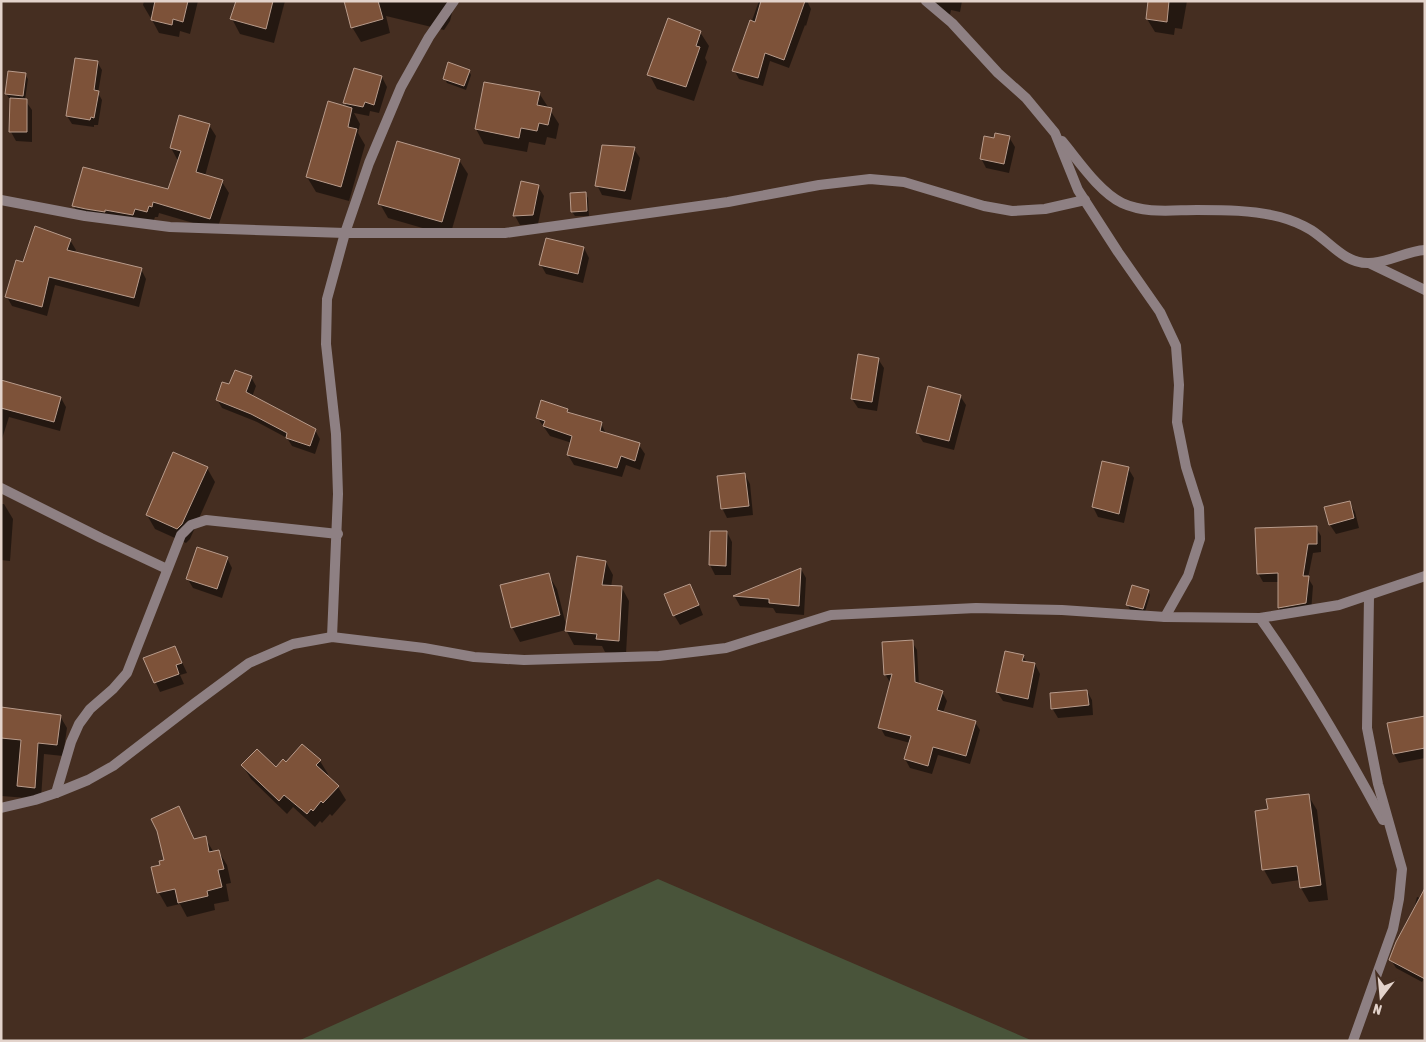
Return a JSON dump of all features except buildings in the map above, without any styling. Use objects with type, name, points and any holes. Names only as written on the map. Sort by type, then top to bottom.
[{"type":"street","points":[[332,637],[338,534],[336,434],[326,335],[327,299],[345,233],[369,163],[401,87],[429,37],[454,1]]},
{"type":"street","points":[[926,1],[952,23],[998,73],[1026,98],[1107,193],[1120,202],[1135,209],[1152,211],[1238,211],[1293,220],[1312,231],[1335,250],[1350,259],[1369,263],[1425,290]]},
{"type":"street","points":[[1055,133],[1078,190],[1160,312],[1176,346],[1179,385],[1177,422],[1186,467],[1199,508],[1200,539],[1188,576],[1165,617]]},
{"type":"street","points":[[1,200],[85,216],[170,227],[345,233],[505,233],[728,202],[819,185],[870,178],[904,182],[984,206],[1012,211],[1045,209],[1085,200]]},
{"type":"street","points":[[1369,263],[1425,250]]},
{"type":"street","points":[[1,488],[167,569]]},
{"type":"street","points":[[56,793],[71,742],[79,724],[90,709],[113,689],[126,673],[181,535],[191,525],[206,520],[338,534]]},
{"type":"street","points":[[1,808],[35,800],[88,780],[113,766],[195,702],[249,663],[293,644],[332,637],[424,648],[474,657],[524,660],[659,656],[726,648],[831,615],[976,608],[1062,610],[1165,617],[1260,618],[1339,604],[1369,596],[1425,576]]},
{"type":"street","points":[[1353,1041],[1393,929],[1402,869],[1378,784],[1367,728],[1369,596]]},
{"type":"street","points":[[1260,618],[1287,656],[1329,723],[1392,837]]},
{"type":"green space","points":[[658,879],[996,1025],[1033,1041],[298,1041]]}]
